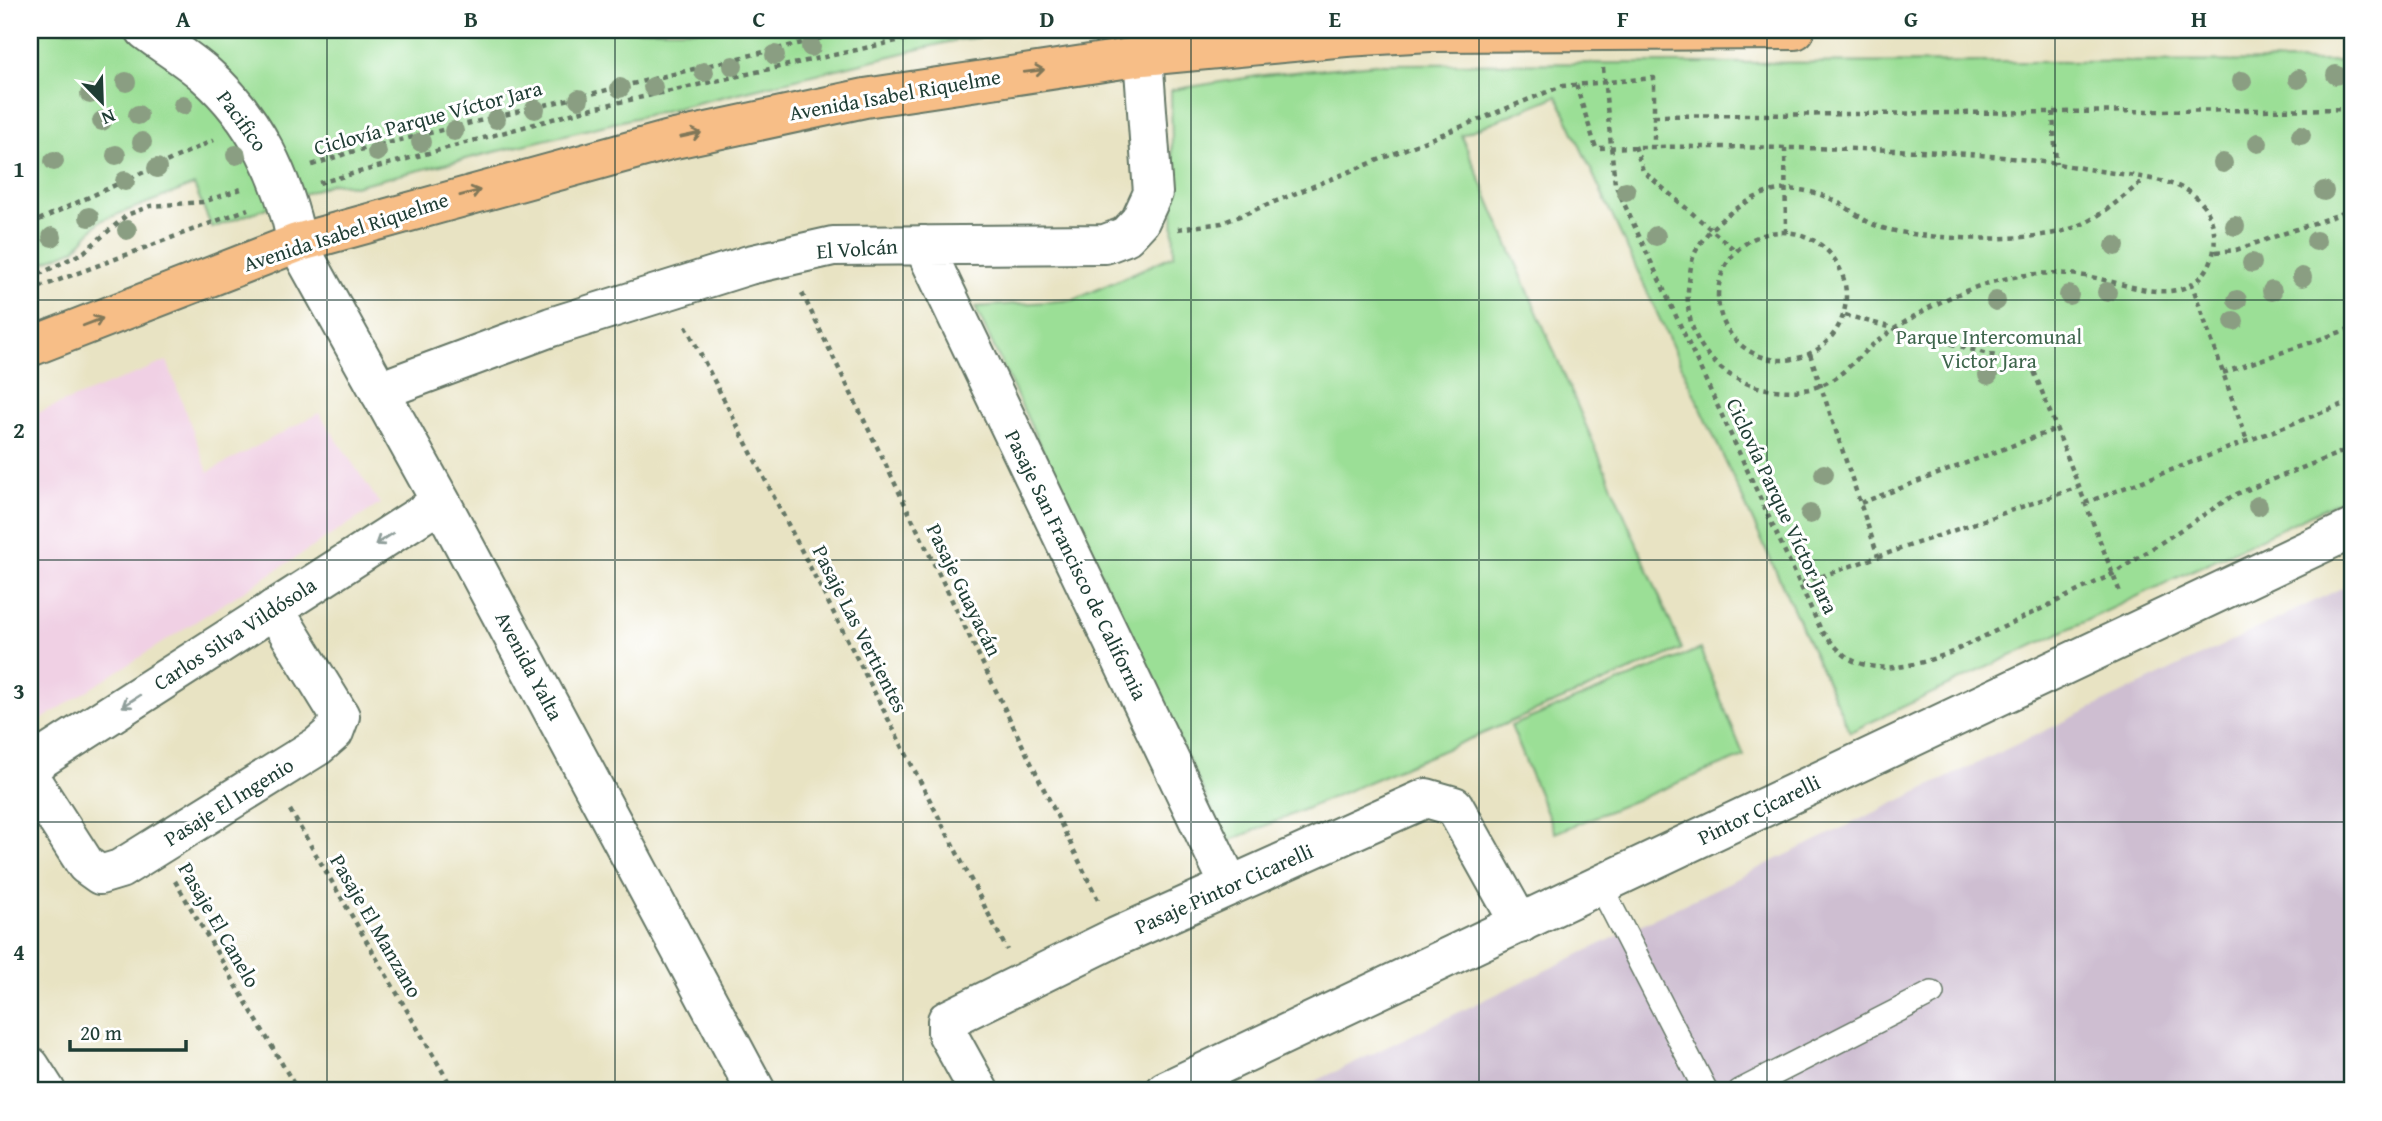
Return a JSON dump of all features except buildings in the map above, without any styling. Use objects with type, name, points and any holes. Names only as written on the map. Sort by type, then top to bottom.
[{"type":"main road","name":"Avenida Isabel Riquelme","points":[[30,347],[297,243],[464,194],[682,137],[900,92],[1143,56],[1430,32],[1795,30]]},
{"type":"street","name":"Pacifico","points":[[145,30],[206,75],[241,113],[265,150],[281,186],[297,243]]},
{"type":"street","points":[[1140,221],[1153,193],[1143,56]]},
{"type":"street","name":"El Volcán","points":[[379,391],[551,327],[668,290],[833,246],[1105,244],[1126,236],[1140,221]]},
{"type":"street","name":"Avenida Yalta","points":[[297,243],[441,502],[756,1091]]},
{"type":"street","name":"Pasaje San Francisco de California","points":[[923,245],[1230,886]]},
{"type":"street","name":"Carlos Silva Vildósola","points":[[30,766],[441,502]]},
{"type":"street","name":"Pintor Cicarelli","points":[[1165,1091],[1601,887],[2135,629],[2352,529]]},
{"type":"street","name":"Pasaje El Ingenio","points":[[30,778],[86,864],[100,875],[120,869],[318,746],[334,732],[340,716],[274,609]]},
{"type":"street","name":"Pasaje Pintor Cicarelli","points":[[979,1091],[947,1033],[947,1020],[1116,937],[1426,798],[1454,806],[1520,924]]},
{"type":"street","points":[[30,1066],[46,1091]]},
{"type":"lane","points":[[1601,887],[1706,1091]]},
{"type":"lane","points":[[1740,1091],[1932,993]]},
{"type":"path","name":"Ciclovía Parque Víctor Jara","points":[[30,279],[85,252],[127,215],[150,206],[203,202],[281,186],[351,152],[855,30]]},
{"type":"path","points":[[30,291],[281,186],[336,177],[593,108],[947,30]]},
{"type":"path","name":"Ciclovía Parque Víctor Jara","points":[[1598,30],[1615,184],[1822,632],[1848,658],[1874,669],[1925,663],[2113,574],[2234,495],[2352,449]]},
{"type":"path","points":[[1140,221],[1178,229],[1222,223],[1562,86],[1654,78],[1654,146]]},
{"type":"path","points":[[1576,85],[1596,148],[1654,146],[1930,149],[2011,156],[2056,164],[2144,180],[2182,187],[2199,198],[2216,232],[2216,252],[2204,275],[2180,290],[2152,290],[2073,274],[2030,273],[1981,286],[1940,302],[1894,328],[1846,370],[1820,385],[1797,393],[1757,388],[1718,371],[1698,342],[1685,303],[1693,256],[1711,230],[1723,217],[1760,195],[1798,188],[1835,201],[1874,225],[1922,234],[2001,238],[2066,231],[2102,214],[2144,180]]},
{"type":"path","points":[[1654,116],[2352,109]]},
{"type":"path","points":[[2053,112],[2056,164]]},
{"type":"path","points":[[30,224],[225,135]]},
{"type":"path","points":[[1634,146],[1643,171],[1736,251]]},
{"type":"path","points":[[1785,148],[1786,233]]},
{"type":"path","points":[[2216,252],[2236,250],[2352,210]]},
{"type":"path","points":[[1774,232],[1786,233],[1815,241],[1832,255],[1842,272],[1847,294],[1845,315],[1835,334],[1820,349],[1800,358],[1780,361],[1758,356],[1740,346],[1727,330],[1719,310],[1718,289],[1724,268],[1736,251],[1754,239],[1774,232]]},
{"type":"path","name":"Pasaje Guayacán","points":[[784,257],[1116,937]]},
{"type":"path","points":[[2191,282],[2247,441]]},
{"type":"path","name":"Pasaje Las Vertientes","points":[[668,290],[1023,982]]},
{"type":"path","points":[[1845,315],[2032,366],[2135,629]]},
{"type":"path","points":[[2223,373],[2352,328]]},
{"type":"path","points":[[1810,354],[1878,556]]},
{"type":"path","points":[[2085,503],[2352,401]]},
{"type":"path","points":[[1860,503],[2056,429]]},
{"type":"path","points":[[1801,583],[2079,487]]},
{"type":"path","name":"Pasaje El Manzano","points":[[271,776],[454,1091]]},
{"type":"path","name":"Pasaje El Canelo","points":[[155,847],[298,1091]]},
{"type":"shaded area","points":[[167,361],[208,472],[319,413],[380,504],[30,727],[30,416]]},
{"type":"shaded area","points":[[2352,583],[2352,1091],[1295,1091]]},
{"type":"green space","points":[[30,30],[1048,30],[957,40],[354,186],[333,183],[212,228],[194,185],[100,221],[75,249],[30,268]]},
{"type":"green space","name":"Parque Intercomunal Victor Jara","points":[[2352,61],[2352,495],[1850,732],[1557,96],[1461,135],[1682,649],[1227,842],[975,307],[1074,300],[1174,255],[1171,90],[1264,75],[1375,64]]},
{"type":"green space","points":[[1700,649],[1744,756],[1555,833],[1511,726]]}]
